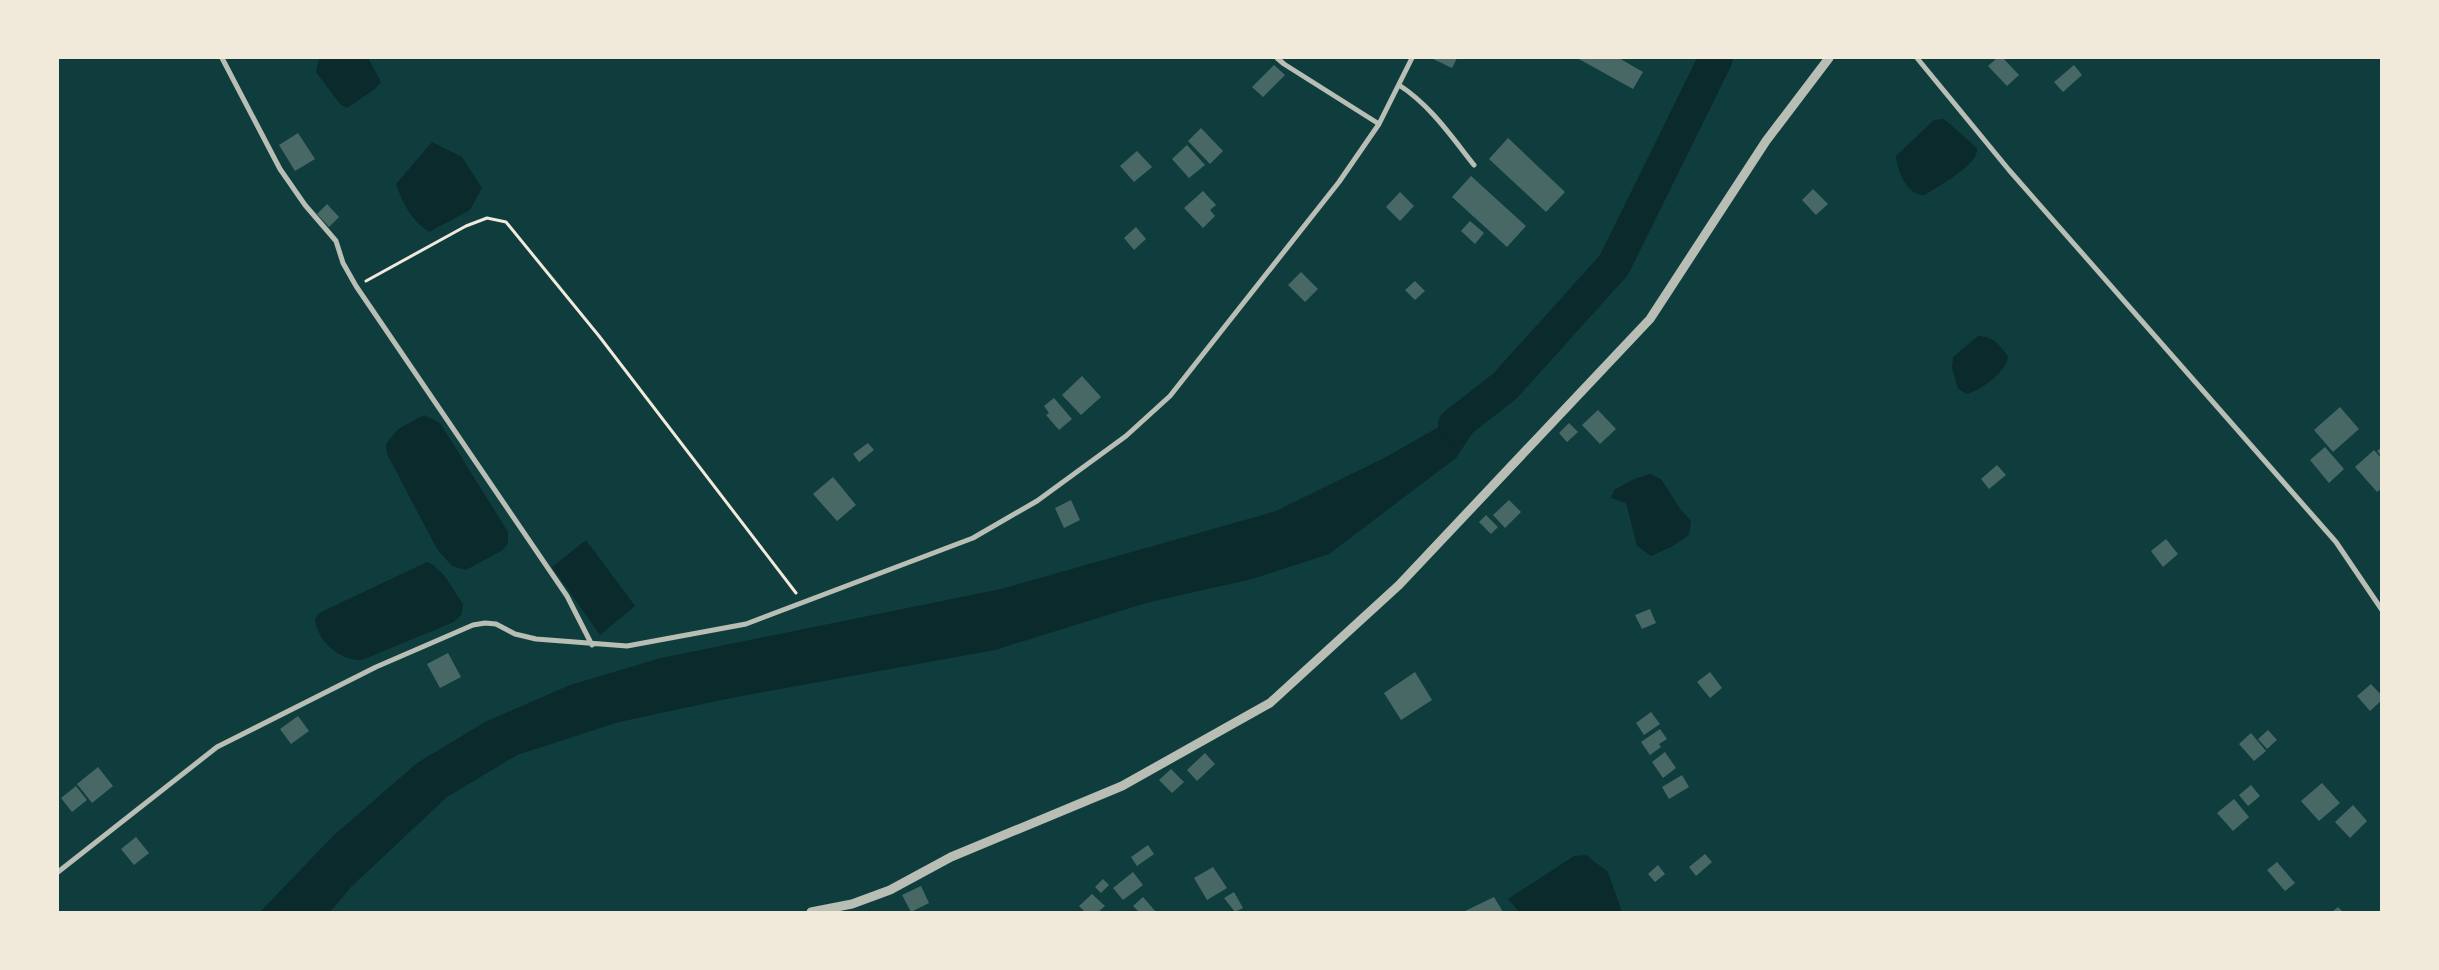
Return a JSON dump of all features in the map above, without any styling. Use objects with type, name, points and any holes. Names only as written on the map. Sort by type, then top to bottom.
[{"type":"street","points":[[222,58],[280,169],[305,205],[336,241],[343,263],[356,286],[568,596],[592,645]]},
{"type":"street","points":[[1277,58],[1379,124]]},
{"type":"street","points":[[58,872],[217,747],[376,667],[472,625],[496,624],[525,637],[592,645],[627,646],[746,624],[804,604],[973,538],[1037,501],[1126,436],[1170,396],[1339,182],[1379,124],[1412,58]]},
{"type":"street","points":[[811,912],[852,904],[890,890],[951,857],[1122,786],[1270,703],[1399,585],[1650,319],[1766,141],[1829,58]]},
{"type":"street","points":[[1917,58],[2009,170],[2336,542],[2382,610]]},
{"type":"street","points":[[1399,85],[1414,94],[1474,165]]},
{"type":"path","points":[[356,286],[466,226],[487,218],[506,222],[599,336],[804,604]]},
{"type":"water","points":[[319,58],[368,58],[381,82],[375,89],[347,108],[340,104],[316,72]]},
{"type":"water","points":[[1944,119],[1977,148],[1976,154],[1972,161],[1957,174],[1925,195],[1919,195],[1913,192],[1904,182],[1896,156],[1934,120]]},
{"type":"water","points":[[432,142],[462,157],[482,188],[470,210],[429,232],[408,211],[396,184]]},
{"type":"water","points":[[1978,336],[1992,339],[1999,345],[2008,356],[2007,362],[1992,380],[1979,389],[1967,394],[1958,389],[1952,368],[1953,357]]},
{"type":"water","points":[[1500,392],[1456,458],[1329,554],[1252,579],[1146,603],[995,650],[731,698],[619,722],[517,755],[447,797],[352,886],[330,912],[260,912],[333,836],[417,763],[485,722],[570,685],[661,658],[1001,589],[1276,511],[1386,457]]},
{"type":"water","points":[[424,415],[440,423],[508,532],[508,543],[503,550],[466,570],[452,566],[437,549],[387,454],[386,444],[398,429]]},
{"type":"water","points":[[1650,474],[1661,479],[1681,510],[1691,521],[1689,535],[1671,547],[1651,556],[1637,546],[1626,503],[1611,498],[1614,490],[1634,479]]},
{"type":"water","points":[[586,540],[635,606],[600,635],[552,567]]},
{"type":"water","points":[[427,562],[443,574],[463,604],[462,614],[454,622],[362,660],[346,657],[325,642],[320,635],[315,619],[319,613]]},
{"type":"water","points":[[1586,855],[1608,872],[1622,912],[1519,912],[1508,899],[1574,856]]},
{"type":"building","points":[[1431,58],[1457,58],[1452,68]]},
{"type":"building","points":[[1577,58],[1619,58],[1643,72],[1633,89]]},
{"type":"building","points":[[1997,58],[2003,58],[2019,75],[2007,86],[1988,66]]},
{"type":"building","points":[[1274,65],[1285,75],[1263,97],[1252,87]]},
{"type":"building","points":[[2074,65],[2082,75],[2063,92],[2054,82]]},
{"type":"building","points":[[1201,128],[1223,151],[1210,164],[1188,141]]},
{"type":"building","points":[[298,133],[315,159],[295,171],[279,145]]},
{"type":"building","points":[[1508,138],[1565,192],[1546,212],[1489,159]]},
{"type":"building","points":[[1187,145],[1205,165],[1189,178],[1172,159]]},
{"type":"building","points":[[1137,151],[1152,167],[1134,182],[1120,166]]},
{"type":"building","points":[[1471,176],[1526,226],[1507,247],[1452,197]]},
{"type":"building","points":[[1813,189],[1828,204],[1816,215],[1802,200]]},
{"type":"building","points":[[1203,191],[1216,205],[1210,210],[1215,216],[1203,228],[1184,208]]},
{"type":"building","points":[[1400,192],[1414,206],[1400,221],[1386,207]]},
{"type":"building","points":[[327,204],[339,217],[329,227],[317,214]]},
{"type":"building","points":[[1470,221],[1484,233],[1475,244],[1461,231]]},
{"type":"building","points":[[1136,227],[1146,239],[1134,250],[1124,238]]},
{"type":"building","points":[[1301,272],[1318,289],[1305,302],[1288,285]]},
{"type":"building","points":[[1415,281],[1425,291],[1415,300],[1405,290]]},
{"type":"building","points":[[1082,376],[1101,397],[1081,415],[1062,395]]},
{"type":"building","points":[[1054,398],[1072,419],[1059,430],[1046,415],[1049,413],[1044,406]]},
{"type":"building","points":[[2340,407],[2359,429],[2333,452],[2314,430]]},
{"type":"building","points":[[1598,410],[1616,429],[1600,444],[1582,425]]},
{"type":"building","points":[[1569,423],[1578,432],[1567,442],[1559,433]]},
{"type":"building","points":[[868,443],[874,450],[859,462],[853,454]]},
{"type":"building","points":[[2325,447],[2344,469],[2329,483],[2310,460]]},
{"type":"building","points":[[2382,447],[2382,457],[2377,451]]},
{"type":"building","points":[[2374,450],[2382,459],[2382,488],[2377,492],[2355,467]]},
{"type":"building","points":[[1997,465],[2006,475],[1989,489],[1981,479]]},
{"type":"building","points":[[833,477],[856,505],[837,521],[813,494]]},
{"type":"building","points":[[1071,500],[1080,520],[1064,528],[1055,508]]},
{"type":"building","points":[[1509,500],[1521,512],[1505,528],[1493,515]]},
{"type":"building","points":[[1486,515],[1498,527],[1491,534],[1479,522]]},
{"type":"building","points":[[2166,539],[2178,554],[2163,567],[2151,551]]},
{"type":"building","points":[[1650,609],[1656,623],[1642,629],[1635,615]]},
{"type":"building","points":[[448,653],[461,677],[440,688],[427,664]]},
{"type":"building","points":[[1415,672],[1432,700],[1401,720],[1384,693]]},
{"type":"building","points":[[1710,672],[1722,688],[1710,698],[1697,682]]},
{"type":"building","points":[[2371,684],[2382,696],[2382,700],[2370,711],[2357,696]]},
{"type":"building","points":[[1651,712],[1660,724],[1644,735],[1636,723]]},
{"type":"building","points":[[298,716],[309,731],[291,744],[280,729]]},
{"type":"building","points":[[1660,729],[1667,739],[1659,744],[1661,747],[1650,755],[1641,742]]},
{"type":"building","points":[[2268,730],[2277,740],[2267,749],[2258,739]]},
{"type":"building","points":[[2251,733],[2266,751],[2254,761],[2239,744]]},
{"type":"building","points":[[1665,752],[1676,768],[1663,778],[1652,762]]},
{"type":"building","points":[[1205,753],[1215,764],[1197,781],[1187,770]]},
{"type":"building","points":[[98,767],[113,786],[92,803],[77,784]]},
{"type":"building","points":[[1171,769],[1184,782],[1172,793],[1159,780]]},
{"type":"building","points":[[1682,775],[1689,787],[1669,799],[1662,787]]},
{"type":"building","points":[[2322,783],[2340,803],[2319,821],[2301,801]]},
{"type":"building","points":[[2251,785],[2260,796],[2248,806],[2239,795]]},
{"type":"building","points":[[76,786],[87,800],[72,812],[61,798]]},
{"type":"building","points":[[2234,799],[2249,817],[2233,831],[2217,813]]},
{"type":"building","points":[[2353,805],[2367,821],[2350,838],[2335,822]]},
{"type":"building","points":[[136,837],[149,853],[134,865],[121,849]]},
{"type":"building","points":[[1148,845],[1154,854],[1137,866],[1131,857]]},
{"type":"building","points":[[1705,854],[1712,862],[1696,876],[1689,867]]},
{"type":"building","points":[[2277,862],[2295,883],[2285,891],[2267,870]]},
{"type":"building","points":[[1658,865],[1665,874],[1655,882],[1648,874]]},
{"type":"building","points":[[1213,867],[1227,888],[1207,900],[1194,878]]},
{"type":"building","points":[[1133,872],[1143,885],[1123,900],[1113,888]]},
{"type":"building","points":[[1103,879],[1109,885],[1101,893],[1095,887]]},
{"type":"building","points":[[921,886],[929,903],[911,912],[902,895]]},
{"type":"building","points":[[1234,892],[1243,908],[1235,912],[1224,898]]},
{"type":"building","points":[[1092,894],[1105,906],[1098,912],[1085,912],[1079,906]]},
{"type":"building","points":[[1143,897],[1156,912],[1139,912],[1133,906]]},
{"type":"building","points":[[1494,897],[1503,912],[1463,912]]},
{"type":"building","points":[[2338,907],[2343,912],[2332,912]]},
{"type":"waterway","points":[[1455,425],[1505,386],[1614,265],[1716,58]]}]
